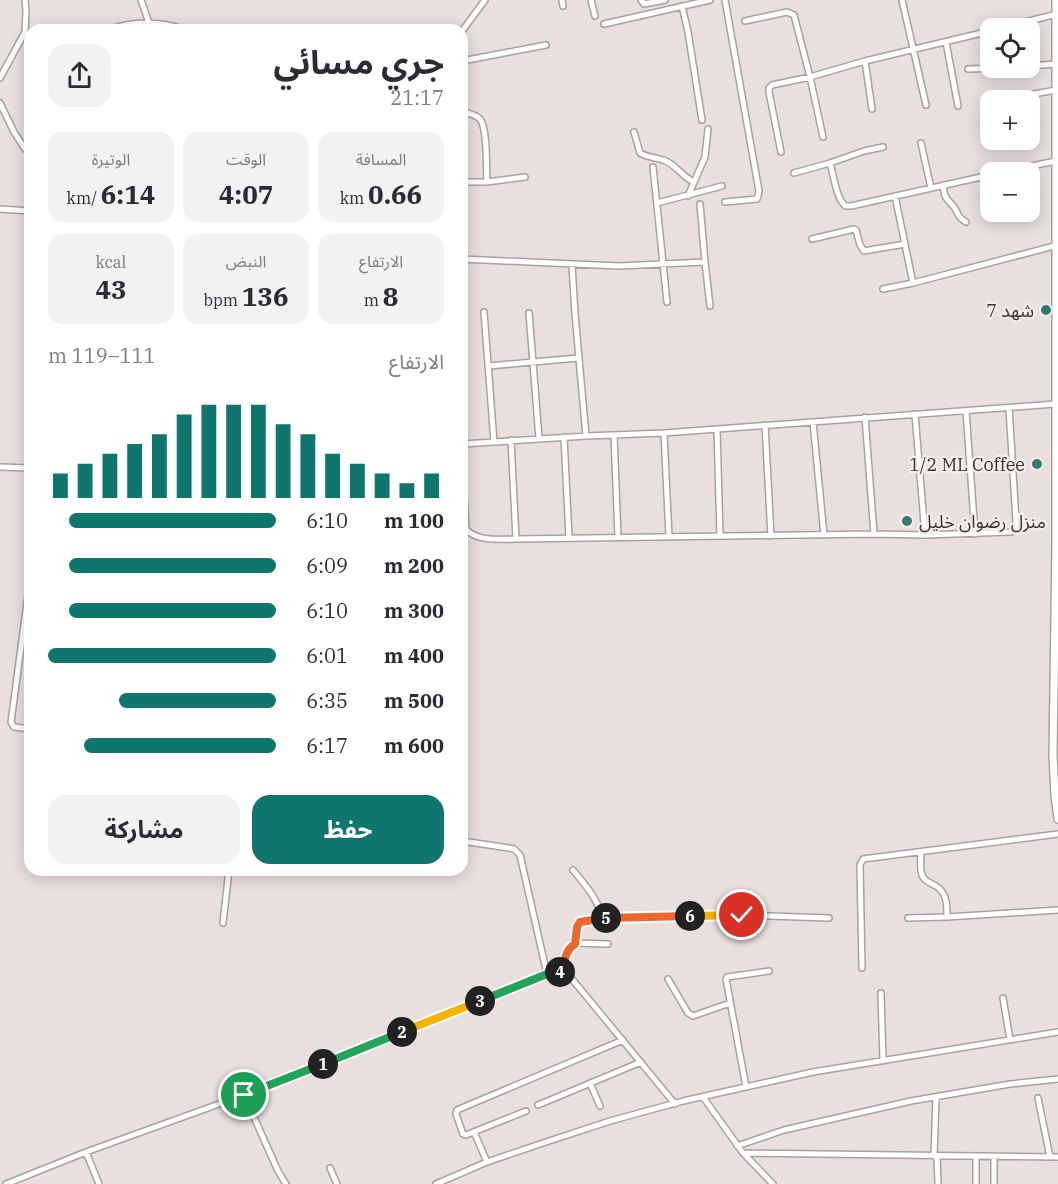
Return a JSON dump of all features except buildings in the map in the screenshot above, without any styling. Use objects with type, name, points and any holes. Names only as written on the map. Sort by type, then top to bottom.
[{"type":"main road","points":[[1056,0],[1057,365],[1055,404],[1058,819]]},
{"type":"street","points":[[25,0],[27,24]]},
{"type":"street","points":[[141,0],[148,23]]},
{"type":"street","points":[[468,24],[485,0]]},
{"type":"street","points":[[591,0],[595,16]]},
{"type":"street","points":[[641,0],[644,4],[665,0]]},
{"type":"street","points":[[604,24],[710,0]]},
{"type":"street","points":[[725,0],[759,191],[757,199],[725,202]]},
{"type":"street","points":[[902,0],[926,105]]},
{"type":"street","points":[[682,6],[702,120]]},
{"type":"street","points":[[745,21],[787,12],[795,15],[823,137]]},
{"type":"street","points":[[1040,18],[1057,14]]},
{"type":"street","points":[[136,24],[159,24]]},
{"type":"street","points":[[781,152],[770,88],[772,85],[980,34]]},
{"type":"street","points":[[0,78],[24,38]]},
{"type":"street","points":[[946,42],[958,106]]},
{"type":"street","points":[[468,60],[546,45]]},
{"type":"street","points":[[865,62],[872,109]]},
{"type":"street","points":[[1040,67],[1056,68]]},
{"type":"street","points":[[968,69],[980,69]]},
{"type":"street","points":[[1040,93],[1056,90]]},
{"type":"street","points":[[0,103],[24,147]]},
{"type":"street","points":[[468,114],[476,116],[483,125],[487,182]]},
{"type":"street","points":[[688,196],[705,157],[708,129]]},
{"type":"street","points":[[634,132],[640,153],[646,157],[662,159],[694,182]]},
{"type":"street","points":[[921,143],[931,188]]},
{"type":"street","points":[[794,173],[883,147]]},
{"type":"street","points":[[1040,164],[1056,161]]},
{"type":"street","points":[[830,163],[839,196],[846,206],[980,177]]},
{"type":"street","points":[[653,167],[667,302]]},
{"type":"street","points":[[468,182],[525,177]]},
{"type":"street","points":[[943,185],[945,198],[955,208],[959,218],[966,222]]},
{"type":"street","points":[[657,203],[722,186]]},
{"type":"street","points":[[895,196],[913,283]]},
{"type":"street","points":[[700,204],[710,306]]},
{"type":"street","points":[[0,209],[24,211]]},
{"type":"street","points":[[812,239],[854,229],[864,251],[905,244]]},
{"type":"street","points":[[883,289],[1057,245]]},
{"type":"street","points":[[468,259],[619,266],[705,262]]},
{"type":"street","points":[[572,265],[586,436]]},
{"type":"street","points":[[484,312],[494,441]]},
{"type":"street","points":[[529,313],[539,438]]},
{"type":"street","points":[[489,366],[578,358]]},
{"type":"street","points":[[468,443],[664,433],[1055,404]]},
{"type":"street","points":[[468,532],[475,536],[516,539],[1011,532],[1016,530],[1016,527],[1009,408]]},
{"type":"street","points":[[966,411],[975,534]]},
{"type":"street","points":[[915,414],[925,535]]},
{"type":"street","points":[[865,417],[874,534]]},
{"type":"street","points":[[813,422],[824,535]]},
{"type":"street","points":[[765,425],[771,536]]},
{"type":"street","points":[[717,429],[720,536]]},
{"type":"street","points":[[664,433],[669,537]]},
{"type":"street","points":[[614,435],[618,537]]},
{"type":"street","points":[[564,437],[569,538]]},
{"type":"street","points":[[511,440],[516,539]]},
{"type":"street","points":[[0,467],[24,468]]},
{"type":"street","points":[[24,625],[11,722],[14,727],[24,729]]},
{"type":"street","points":[[862,968],[861,862],[863,859],[1058,834]]},
{"type":"street","points":[[468,842],[514,849],[520,855],[547,974]]},
{"type":"street","points":[[921,852],[923,876],[943,892],[947,905],[947,917]]},
{"type":"street","points":[[573,870],[597,901],[603,918]]},
{"type":"street","points":[[223,923],[228,876]]},
{"type":"street","points":[[908,918],[1058,910]]},
{"type":"street","points":[[575,944],[577,927],[580,922],[603,918],[742,915],[830,918]]},
{"type":"street","points":[[563,973],[567,953],[571,946],[608,944]]},
{"type":"street","points":[[746,1087],[726,981],[727,977],[769,971]]},
{"type":"street","points":[[6,1184],[86,1152],[244,1095],[556,972],[568,975],[572,979],[675,1104]]},
{"type":"street","points":[[668,979],[690,1015],[693,1016],[730,1003]]},
{"type":"street","points":[[881,993],[883,1061]]},
{"type":"street","points":[[1003,998],[1010,1040]]},
{"type":"street","points":[[436,1184],[487,1162],[610,1121],[703,1097],[793,1076],[1058,1032]]},
{"type":"street","points":[[526,1111],[466,1135],[463,1134],[456,1114],[457,1110],[623,1040]]},
{"type":"street","points":[[538,1105],[641,1062]]},
{"type":"street","points":[[737,1146],[784,1130],[936,1097],[1010,1084],[1058,1079]]},
{"type":"street","points":[[590,1083],[600,1106]]},
{"type":"street","points":[[244,1095],[286,1184]]},
{"type":"street","points":[[703,1097],[743,1154],[773,1184]]},
{"type":"street","points":[[936,1097],[935,1156],[938,1184]]},
{"type":"street","points":[[1038,1098],[1050,1157]]},
{"type":"street","points":[[474,1132],[487,1162]]},
{"type":"street","points":[[86,1152],[99,1184]]},
{"type":"street","points":[[743,1154],[1058,1157]]},
{"type":"street","points":[[976,1156],[976,1184]]},
{"type":"street","points":[[994,1156],[994,1184]]},
{"type":"street","points":[[330,1168],[337,1184]]},
{"type":"place","name":"شهد 7","points":[[1046,310]]},
{"type":"place","name":"1/2 ML Coffee","points":[[1037,464]]},
{"type":"place","name":"منزل رضوان خليل","points":[[907,521]]},
{"type":"route","points":[[244,1095],[547,974],[563,973],[567,953],[575,944],[577,927],[580,922],[603,918],[742,915]]}]
